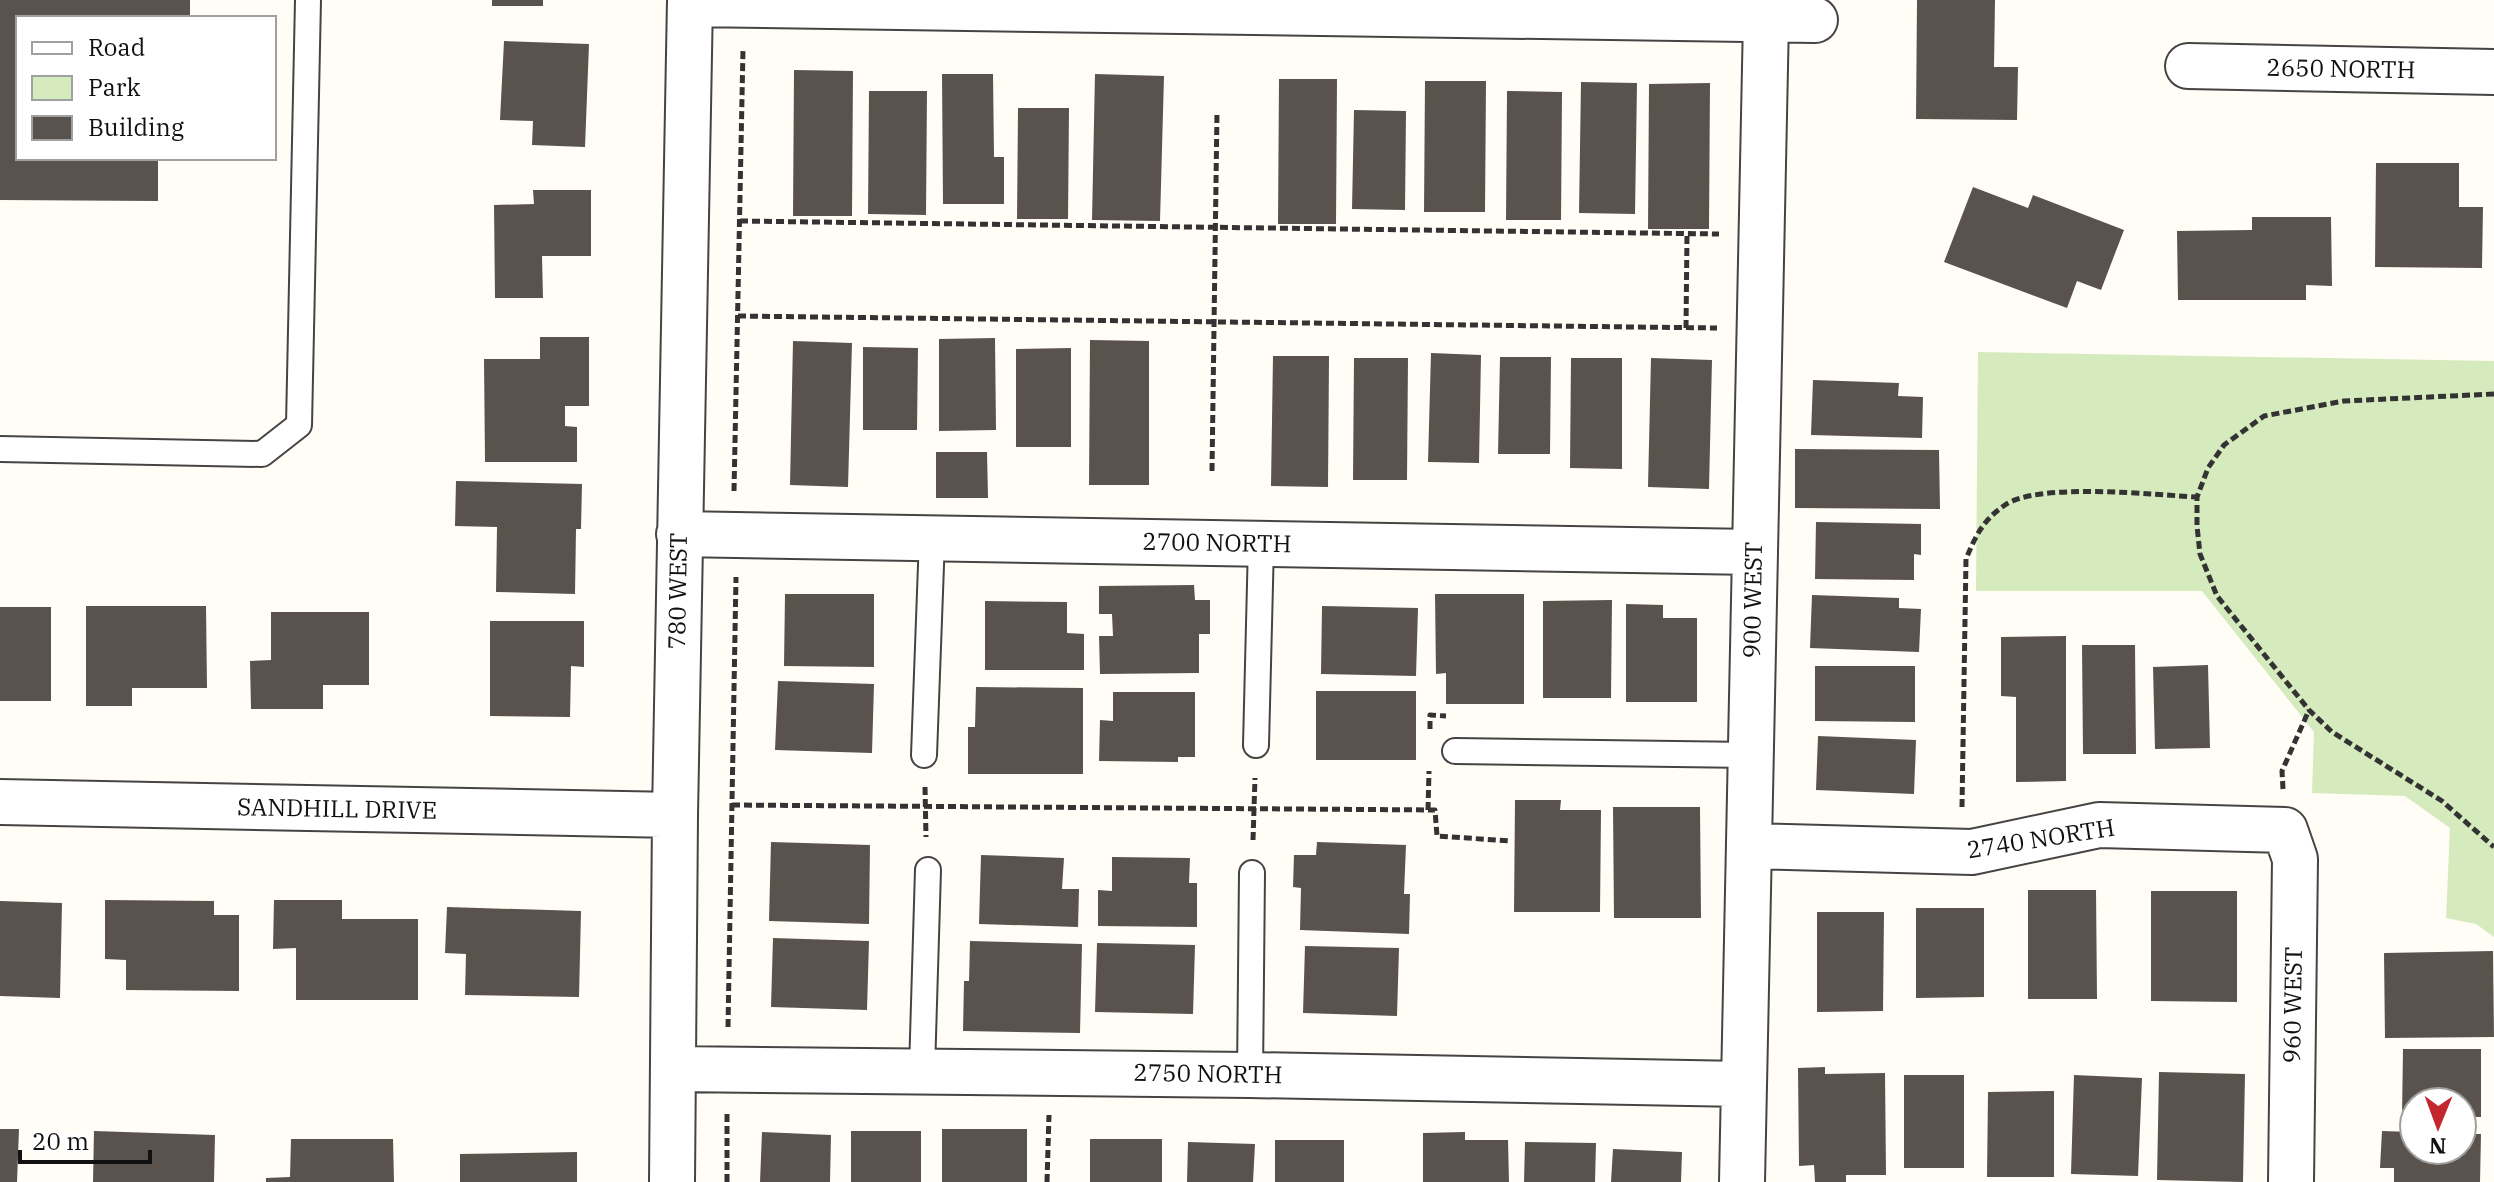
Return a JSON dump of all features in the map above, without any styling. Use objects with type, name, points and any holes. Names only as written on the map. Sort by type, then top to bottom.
[{"type":"street","points":[[690,2],[1815,20]]},
{"type":"street","name":"780 WEST","points":[[672,1182],[679,534],[690,2]]},
{"type":"street","name":"900 WEST","points":[[1742,1182],[1766,19]]},
{"type":"street","name":"2650 NORTH","points":[[2188,66],[2494,72]]},
{"type":"street","name":"2700 NORTH","points":[[679,534],[1754,552]]},
{"type":"street","name":"SANDHILL DRIVE","points":[[0,802],[675,815]]},
{"type":"street","name":"2740 NORTH","points":[[1749,846],[1972,852],[2099,825],[2285,830]]},
{"type":"street","name":"960 WEST","points":[[2285,830],[2295,859],[2291,1182]]},
{"type":"street","name":"2750 NORTH","points":[[673,1069],[922,1070],[1743,1084]]},
{"type":"lane","points":[[0,449],[262,454],[299,425],[308,0]]},
{"type":"lane","points":[[924,755],[932,538]]},
{"type":"lane","points":[[1256,745],[1261,544]]},
{"type":"lane","points":[[1455,751],[1751,755]]},
{"type":"lane","points":[[922,1070],[928,870]]},
{"type":"lane","points":[[1250,1075],[1252,873]]},
{"type":"path","points":[[734,487],[743,46]]},
{"type":"path","points":[[1212,471],[1217,111]]},
{"type":"path","points":[[740,221],[1730,234]]},
{"type":"path","points":[[1686,328],[1687,234]]},
{"type":"path","points":[[738,316],[1730,329]]},
{"type":"path","points":[[2494,394],[2344,401],[2264,416],[2224,445],[2208,468],[2197,497],[2200,554],[2217,596],[2309,710],[2332,732],[2442,801],[2494,847]]},
{"type":"path","points":[[1962,820],[1966,559],[1978,529],[2007,503],[2060,492],[2197,497]]},
{"type":"path","points":[[728,1021],[736,584]]},
{"type":"path","points":[[2285,830],[2282,771],[2309,710]]},
{"type":"path","points":[[1252,873],[1256,745]]},
{"type":"path","points":[[924,755],[928,870]]},
{"type":"path","points":[[732,805],[1435,810],[1437,836],[1511,841]]},
{"type":"path","points":[[1047,1182],[1049,1108]]},
{"type":"path","points":[[727,1114],[727,1182]]},
{"type":"green space","points":[[1978,352],[2494,361],[2494,937],[2476,924],[2446,918],[2450,828],[2405,796],[2312,793],[2314,732],[2202,591],[1976,591]]},
{"type":"building","points":[[0,0],[190,0],[190,15],[16,16],[16,160],[158,160],[158,201],[0,200]]},
{"type":"building","points":[[492,0],[543,0],[543,6],[492,6]]},
{"type":"building","points":[[1917,0],[1995,0],[1994,67],[2018,67],[2017,120],[1916,119]]},
{"type":"building","points":[[504,41],[589,44],[585,147],[532,145],[533,121],[500,120]]},
{"type":"building","points":[[794,70],[853,71],[852,216],[793,216]]},
{"type":"building","points":[[942,74],[993,74],[994,157],[1004,157],[1004,204],[943,204]]},
{"type":"building","points":[[1095,74],[1164,76],[1160,221],[1092,220]]},
{"type":"building","points":[[1279,79],[1337,79],[1336,224],[1278,224]]},
{"type":"building","points":[[1425,81],[1486,81],[1485,212],[1424,212]]},
{"type":"building","points":[[1581,82],[1637,83],[1635,214],[1579,213]]},
{"type":"building","points":[[1710,83],[1709,229],[1648,229],[1649,84]]},
{"type":"building","points":[[869,91],[927,91],[926,215],[868,214]]},
{"type":"building","points":[[1507,91],[1562,92],[1561,220],[1506,220]]},
{"type":"building","points":[[1018,108],[1069,108],[1068,219],[1017,219]]},
{"type":"building","points":[[1354,110],[1406,111],[1405,210],[1352,209]]},
{"type":"building","points":[[2376,163],[2459,163],[2459,207],[2483,207],[2482,268],[2375,267]]},
{"type":"building","points":[[1973,187],[2028,208],[2033,195],[2124,230],[2101,290],[2077,281],[2067,308],[1944,262]]},
{"type":"building","points":[[533,190],[591,190],[591,256],[542,256],[543,298],[495,298],[494,205],[534,204]]},
{"type":"building","points":[[2252,217],[2331,217],[2332,286],[2306,285],[2306,300],[2178,300],[2177,231],[2252,230]]},
{"type":"building","points":[[540,337],[589,337],[589,406],[565,406],[565,426],[577,427],[577,462],[485,462],[484,359],[540,359]]},
{"type":"building","points":[[995,338],[996,430],[939,431],[939,339]]},
{"type":"building","points":[[1090,340],[1149,341],[1149,485],[1089,485]]},
{"type":"building","points":[[793,341],[852,343],[848,487],[790,485]]},
{"type":"building","points":[[863,347],[918,348],[917,430],[863,430]]},
{"type":"building","points":[[1071,348],[1071,447],[1016,447],[1016,349]]},
{"type":"building","points":[[1431,353],[1481,355],[1479,463],[1428,462]]},
{"type":"building","points":[[1273,356],[1329,356],[1328,487],[1271,486]]},
{"type":"building","points":[[1500,357],[1551,357],[1550,454],[1498,454]]},
{"type":"building","points":[[1354,358],[1408,358],[1407,480],[1353,480]]},
{"type":"building","points":[[1571,358],[1622,358],[1622,469],[1570,468]]},
{"type":"building","points":[[1651,358],[1712,360],[1709,489],[1648,487]]},
{"type":"building","points":[[1813,380],[1899,383],[1898,396],[1923,397],[1922,438],[1811,435]]},
{"type":"building","points":[[1795,449],[1939,450],[1940,509],[1795,508]]},
{"type":"building","points":[[936,452],[987,452],[988,498],[936,498]]},
{"type":"building","points":[[456,481],[582,484],[581,529],[576,529],[575,594],[496,592],[497,527],[455,526]]},
{"type":"building","points":[[1816,522],[1921,524],[1921,555],[1914,554],[1914,580],[1815,579]]},
{"type":"building","points":[[1194,585],[1195,600],[1210,600],[1210,634],[1199,634],[1199,673],[1100,674],[1099,636],[1113,636],[1112,614],[1099,614],[1099,586]]},
{"type":"building","points":[[785,594],[874,594],[874,667],[784,666]]},
{"type":"building","points":[[1435,594],[1524,594],[1524,704],[1446,704],[1446,673],[1436,674]]},
{"type":"building","points":[[1812,595],[1899,598],[1899,608],[1921,609],[1919,652],[1810,648]]},
{"type":"building","points":[[1612,600],[1611,698],[1543,698],[1543,601]]},
{"type":"building","points":[[985,601],[1067,602],[1067,633],[1084,634],[1084,670],[985,670]]},
{"type":"building","points":[[1626,604],[1663,605],[1663,618],[1697,618],[1697,702],[1626,702]]},
{"type":"building","points":[[86,606],[206,606],[207,688],[132,688],[132,706],[86,706]]},
{"type":"building","points":[[1322,606],[1418,608],[1416,676],[1321,674]]},
{"type":"building","points":[[0,607],[51,607],[51,701],[0,701]]},
{"type":"building","points":[[271,612],[369,612],[369,685],[323,685],[323,709],[251,709],[250,661],[271,660]]},
{"type":"building","points":[[490,621],[584,621],[584,667],[571,666],[570,717],[490,716]]},
{"type":"building","points":[[2066,636],[2066,781],[2016,782],[2016,697],[2001,696],[2001,637]]},
{"type":"building","points":[[2082,645],[2135,645],[2136,754],[2083,754]]},
{"type":"building","points":[[2208,665],[2210,748],[2155,749],[2153,667]]},
{"type":"building","points":[[1815,666],[1915,666],[1915,722],[1815,721]]},
{"type":"building","points":[[778,681],[874,684],[872,753],[775,750]]},
{"type":"building","points":[[976,687],[1083,688],[1083,774],[968,774],[968,727],[975,727]]},
{"type":"building","points":[[1316,691],[1416,691],[1416,760],[1316,760]]},
{"type":"building","points":[[1113,692],[1195,692],[1195,757],[1178,757],[1178,762],[1099,761],[1100,720],[1113,721]]},
{"type":"building","points":[[1818,736],[1916,740],[1914,794],[1816,790]]},
{"type":"building","points":[[1515,800],[1561,800],[1560,810],[1601,810],[1600,912],[1514,912]]},
{"type":"building","points":[[1613,807],[1700,807],[1701,918],[1614,918]]},
{"type":"building","points":[[771,842],[870,845],[869,924],[769,921]]},
{"type":"building","points":[[1317,842],[1406,845],[1404,894],[1410,894],[1409,934],[1300,930],[1301,888],[1293,887],[1294,855],[1316,855]]},
{"type":"building","points":[[981,855],[1064,858],[1062,889],[1079,889],[1078,927],[979,924]]},
{"type":"building","points":[[1112,857],[1190,858],[1189,883],[1197,883],[1197,927],[1098,926],[1098,890],[1112,891]]},
{"type":"building","points":[[2028,890],[2096,890],[2097,999],[2028,999]]},
{"type":"building","points":[[2151,891],[2237,891],[2237,1002],[2151,1001]]},
{"type":"building","points":[[105,900],[214,901],[214,915],[239,915],[239,991],[126,990],[126,960],[105,959]]},
{"type":"building","points":[[274,900],[342,900],[342,919],[418,919],[418,1000],[296,1000],[296,948],[273,949]]},
{"type":"building","points":[[0,901],[62,903],[60,998],[0,996]]},
{"type":"building","points":[[447,907],[581,911],[579,997],[465,995],[466,954],[445,953]]},
{"type":"building","points":[[1916,908],[1984,908],[1984,997],[1916,998]]},
{"type":"building","points":[[1817,912],[1884,912],[1883,1011],[1817,1012]]},
{"type":"building","points":[[773,938],[869,941],[867,1010],[771,1007]]},
{"type":"building","points":[[970,941],[1082,944],[1080,1033],[963,1031],[964,981],[969,981]]},
{"type":"building","points":[[1097,943],[1195,945],[1193,1014],[1095,1012]]},
{"type":"building","points":[[1305,946],[1399,948],[1397,1016],[1303,1013]]},
{"type":"building","points":[[2493,951],[2494,1037],[2385,1038],[2384,953]]},
{"type":"building","points":[[2403,1049],[2481,1049],[2481,1117],[2478,1117],[2478,1086],[2402,1086]]},
{"type":"building","points":[[1825,1067],[1825,1074],[1885,1073],[1886,1175],[1846,1175],[1846,1182],[1815,1182],[1814,1165],[1799,1166],[1798,1068]]},
{"type":"building","points":[[2159,1072],[2245,1074],[2243,1182],[2157,1180]]},
{"type":"building","points":[[1904,1075],[1964,1075],[1964,1168],[1904,1168]]},
{"type":"building","points":[[2074,1075],[2142,1078],[2138,1176],[2071,1174]]},
{"type":"building","points":[[2054,1091],[2054,1177],[1987,1177],[1988,1092]]},
{"type":"building","points":[[0,1129],[19,1129],[17,1182],[0,1182]]},
{"type":"building","points":[[942,1129],[1027,1129],[1027,1182],[942,1182]]},
{"type":"building","points":[[94,1131],[215,1135],[214,1182],[93,1182]]},
{"type":"building","points":[[851,1131],[921,1131],[921,1182],[851,1182]]},
{"type":"building","points":[[2382,1131],[2398,1132],[2398,1166],[2478,1166],[2478,1134],[2481,1134],[2480,1182],[2394,1182],[2394,1168],[2380,1168]]},
{"type":"building","points":[[762,1132],[831,1135],[830,1182],[760,1182]]},
{"type":"building","points":[[1465,1132],[1465,1140],[1508,1140],[1509,1182],[1423,1182],[1423,1133]]},
{"type":"building","points":[[291,1139],[393,1139],[394,1182],[266,1182],[266,1178],[290,1177]]},
{"type":"building","points":[[1090,1139],[1162,1139],[1162,1182],[1090,1182]]},
{"type":"building","points":[[1275,1140],[1344,1140],[1344,1182],[1275,1182]]},
{"type":"building","points":[[1188,1142],[1255,1144],[1253,1182],[1187,1182]]},
{"type":"building","points":[[1525,1142],[1596,1143],[1595,1182],[1524,1182]]},
{"type":"building","points":[[1613,1149],[1682,1152],[1681,1182],[1611,1182]]},
{"type":"building","points":[[577,1152],[577,1182],[460,1182],[460,1154]]}]
